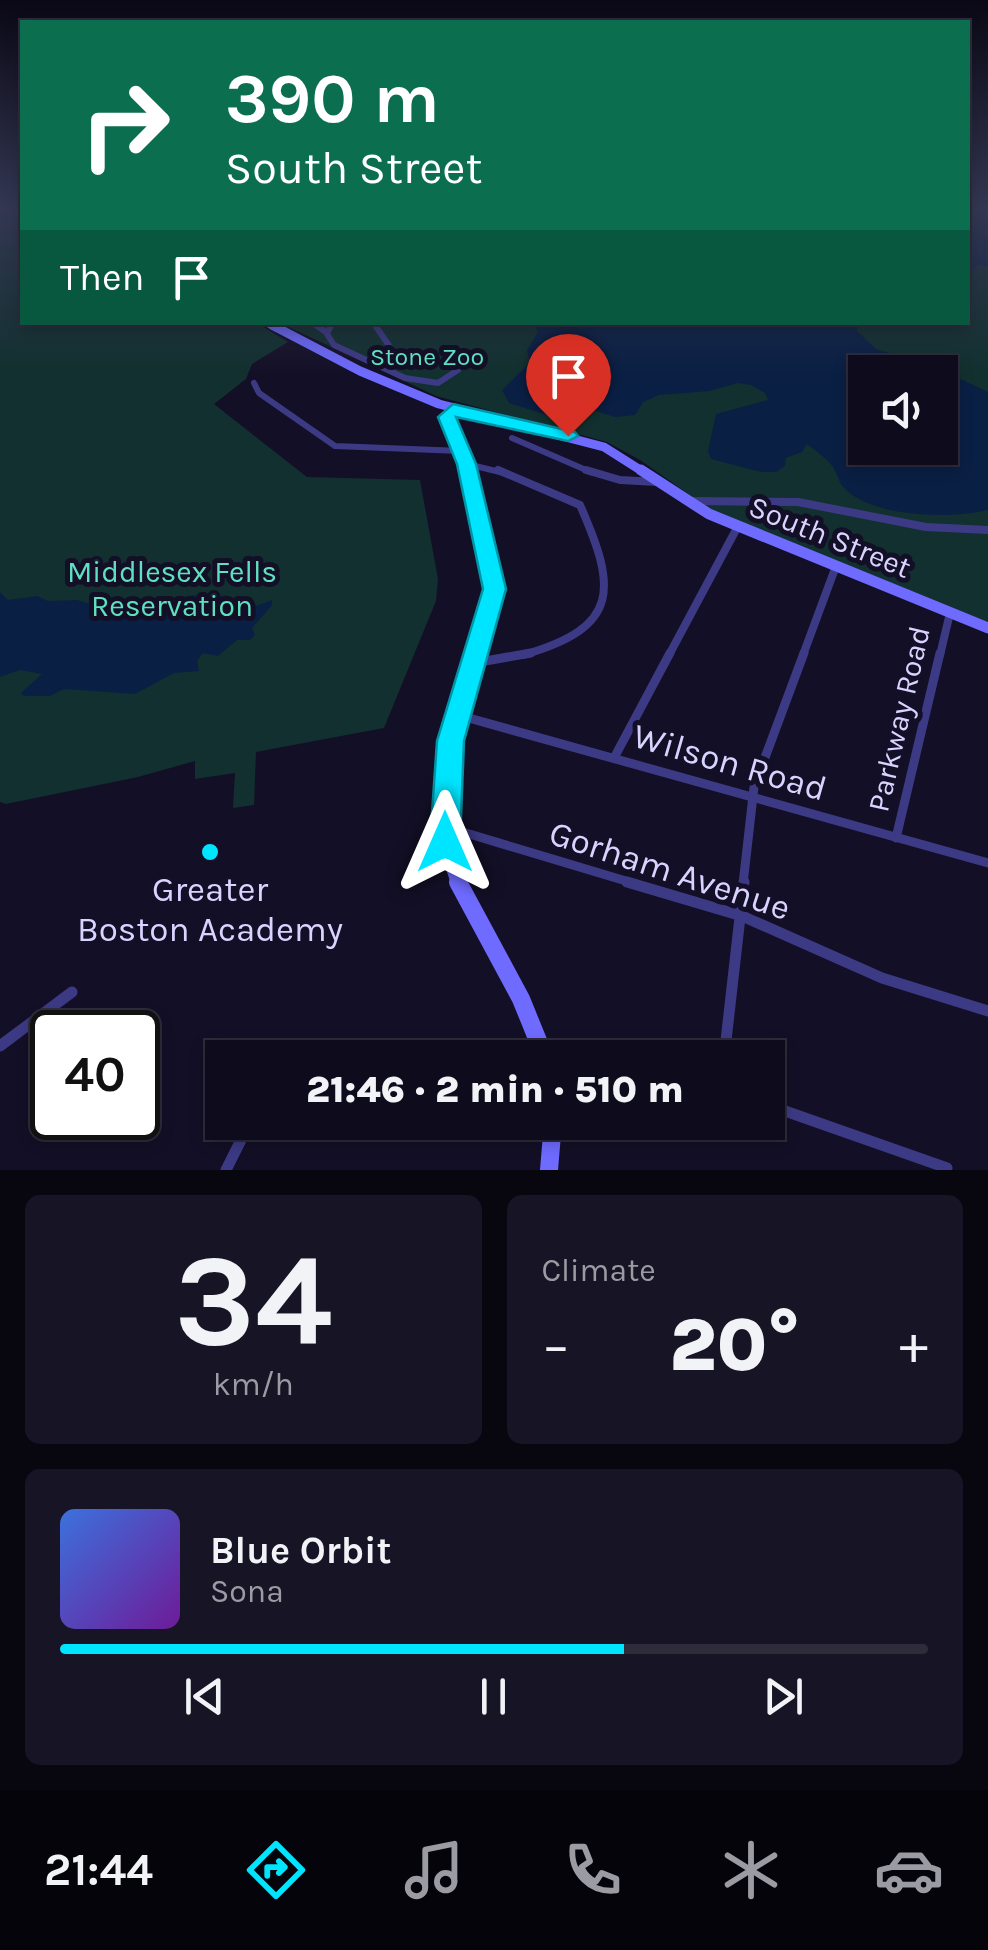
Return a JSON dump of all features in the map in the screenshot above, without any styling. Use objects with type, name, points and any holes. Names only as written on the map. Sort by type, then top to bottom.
[{"type":"main road","name":"South Street","points":[[273,325],[360,371],[453,409],[590,442],[621,456],[687,502],[738,526],[988,628]]},
{"type":"main road","points":[[457,715],[447,761],[444,834],[450,863],[521,999],[538,1040]]},
{"type":"main road","points":[[549,1170],[552,1140]]},
{"type":"street","points":[[315,325],[338,347],[405,378],[438,383],[458,370]]},
{"type":"street","points":[[327,333],[331,325]]},
{"type":"street","points":[[375,325],[392,350]]},
{"type":"street","points":[[254,384],[259,393],[335,446],[464,458],[580,505],[607,582],[604,596],[580,631],[509,660],[474,663]]},
{"type":"street","points":[[453,409],[446,421],[464,458],[494,589],[457,715]]},
{"type":"street","name":"South Street","points":[[512,438],[612,479],[657,482]]},
{"type":"street","points":[[687,502],[702,498],[798,502],[926,527],[988,530]]},
{"type":"street","points":[[614,758],[738,526]]},
{"type":"street","points":[[726,1040],[752,796],[836,566]]},
{"type":"street","name":"Parkway Road","points":[[896,838],[950,613]]},
{"type":"street","name":"Wilson Road","points":[[457,715],[988,864]]},
{"type":"street","name":"Gorham Avenue","points":[[444,834],[464,833],[738,915],[882,978],[988,1011]]},
{"type":"street","points":[[0,1046],[72,992]]},
{"type":"street","points":[[785,1111],[947,1168]]},
{"type":"street","points":[[226,1170],[241,1140]]},
{"type":"green space","name":"Middlesex Fells Reservation","points":[[0,266],[20,266],[20,325],[260,325],[288,342],[252,364],[246,379],[214,404],[307,477],[420,480],[438,579],[436,601],[384,728],[256,752],[254,805],[233,808],[235,773],[195,779],[195,761],[138,777],[6,804],[0,802]]},
{"type":"green space","name":"Stone Zoo","points":[[970,266],[988,266],[988,622],[711,510],[607,442],[436,396],[284,325],[970,325]]},
{"type":"water","points":[[534,325],[858,325],[857,331],[876,349],[897,355],[848,355],[848,465],[958,465],[958,378],[988,392],[988,510],[934,515],[874,505],[844,488],[831,464],[807,444],[802,452],[786,458],[785,466],[776,472],[711,459],[708,451],[716,414],[768,400],[765,393],[751,385],[738,383],[709,391],[659,395],[643,402],[635,415],[615,417],[590,409],[550,416],[509,403],[502,390],[530,363],[527,350],[538,332]]},
{"type":"water","points":[[0,592],[8,600],[37,596],[48,601],[77,600],[106,608],[157,604],[194,595],[210,599],[226,595],[239,603],[250,602],[253,607],[272,600],[272,605],[252,628],[255,635],[250,640],[237,640],[218,656],[203,653],[197,661],[199,671],[174,673],[135,694],[64,689],[50,696],[24,696],[21,693],[42,674],[20,670],[0,677]]},
{"type":"place","name":"Greater Boston Academy","points":[[210,852]]},
{"type":"route","points":[[445,842],[446,774],[451,741],[492,608],[494,589],[492,565],[466,464],[447,417],[453,409],[568,436]]}]
